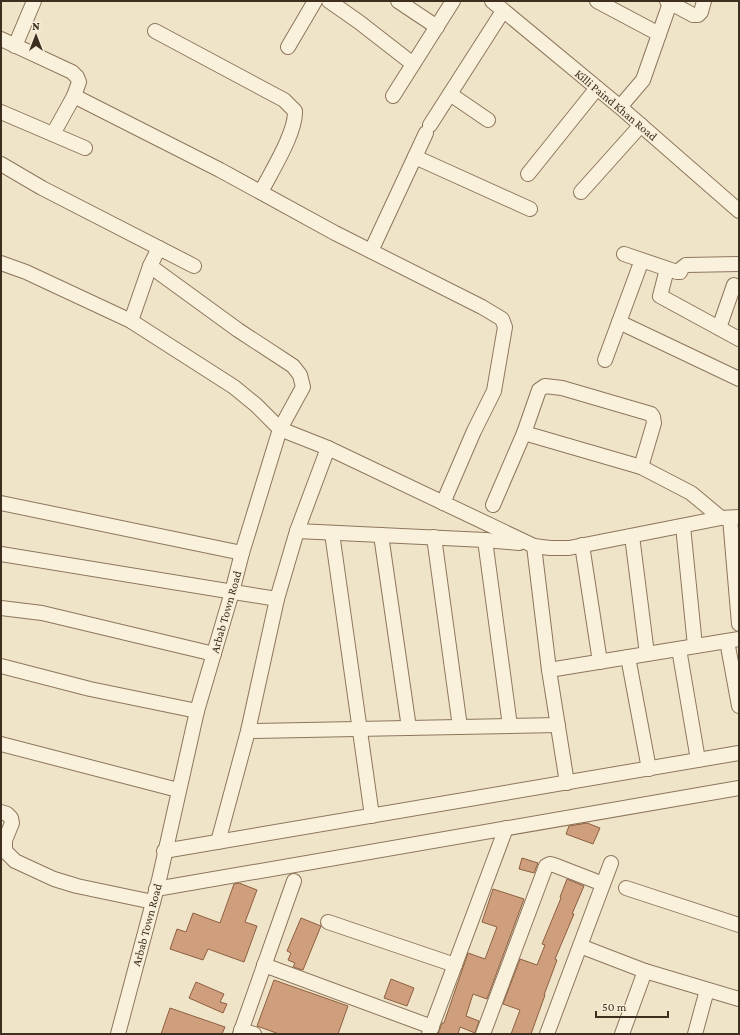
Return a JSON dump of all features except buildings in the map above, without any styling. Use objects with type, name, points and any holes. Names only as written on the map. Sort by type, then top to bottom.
[{"type":"street","points":[[15,46],[34,1]]},
{"type":"street","points":[[288,47],[315,1]]},
{"type":"street","points":[[329,1],[413,64]]},
{"type":"street","points":[[398,1],[437,27]]},
{"type":"street","points":[[393,96],[453,1]]},
{"type":"street","name":"Killi Paind Khan Road","points":[[492,1],[620,107],[739,211]]},
{"type":"street","points":[[597,1],[659,34]]},
{"type":"street","points":[[620,107],[643,80],[669,2],[693,15],[698,15],[701,12],[704,1]]},
{"type":"street","points":[[371,252],[428,129],[503,11]]},
{"type":"street","points":[[155,31],[284,100],[295,111],[295,117],[290,135],[261,192]]},
{"type":"street","points":[[1,39],[72,72],[77,77],[79,82],[74,96],[53,134]]},
{"type":"street","points":[[528,174],[597,88]]},
{"type":"street","points":[[450,94],[488,120]]},
{"type":"street","points":[[74,96],[220,170],[335,234],[502,318],[505,327],[494,391],[474,431],[443,503]]},
{"type":"street","points":[[1,112],[85,148]]},
{"type":"street","points":[[581,192],[641,125]]},
{"type":"street","points":[[415,157],[530,209]]},
{"type":"street","points":[[1,164],[42,188],[194,266]]},
{"type":"street","points":[[131,321],[150,266],[159,248]]},
{"type":"street","points":[[624,254],[677,272],[680,272],[686,265],[739,264]]},
{"type":"street","points":[[1,263],[26,272],[131,321],[234,387],[256,404],[280,429],[328,448],[532,545]]},
{"type":"street","name":"Arbab Town Road","points":[[118,1034],[155,896],[164,851],[197,712],[242,553],[280,429],[303,387],[300,375],[293,366],[238,330],[150,266]]},
{"type":"street","points":[[605,360],[639,268]]},
{"type":"street","points":[[667,269],[660,296],[739,339]]},
{"type":"street","points":[[719,328],[734,284]]},
{"type":"street","points":[[619,322],[739,379]]},
{"type":"street","points":[[493,505],[524,433],[539,390],[545,386],[562,388],[651,414],[654,424],[642,467]]},
{"type":"street","points":[[524,433],[642,467],[691,493],[730,518]]},
{"type":"street","points":[[218,842],[248,731],[277,599],[298,531],[328,448]]},
{"type":"street","points":[[1,503],[242,553]]},
{"type":"street","points":[[298,531],[485,540],[550,548],[569,548],[730,518]]},
{"type":"street","points":[[730,518],[739,624]]},
{"type":"street","points":[[683,526],[695,646]]},
{"type":"street","points":[[332,533],[361,728],[372,816]]},
{"type":"street","points":[[381,535],[409,728]]},
{"type":"street","points":[[632,536],[647,654]]},
{"type":"street","points":[[434,537],[460,727]]},
{"type":"street","points":[[485,540],[510,726]]},
{"type":"street","points":[[532,545],[549,670],[567,783]]},
{"type":"street","points":[[582,545],[600,662]]},
{"type":"street","points":[[1,554],[277,599]]},
{"type":"street","points":[[1,608],[42,613],[214,654]]},
{"type":"street","points":[[549,670],[733,640],[739,706]]},
{"type":"street","points":[[678,649],[698,760]]},
{"type":"street","points":[[628,657],[649,769]]},
{"type":"street","points":[[1,666],[90,689],[197,712]]},
{"type":"street","points":[[248,731],[558,725]]},
{"type":"street","points":[[1,744],[178,790]]},
{"type":"street","points":[[164,851],[739,753]]},
{"type":"street","points":[[1,812],[7,814],[11,818],[12,823],[5,840],[5,851],[15,861],[54,879],[72,884],[155,896],[506,828],[739,788]]},
{"type":"street","points":[[264,965],[430,1030],[506,828]]},
{"type":"street","points":[[547,1034],[611,863]]},
{"type":"street","points":[[483,1034],[546,866],[554,864],[603,884]]},
{"type":"street","points":[[245,1033],[264,965],[294,881]]},
{"type":"street","points":[[626,888],[739,925]]},
{"type":"street","points":[[328,922],[455,965]]},
{"type":"street","points":[[580,946],[644,971],[739,999]]},
{"type":"street","points":[[622,1034],[644,971]]},
{"type":"street","points":[[695,1034],[707,990]]}]
